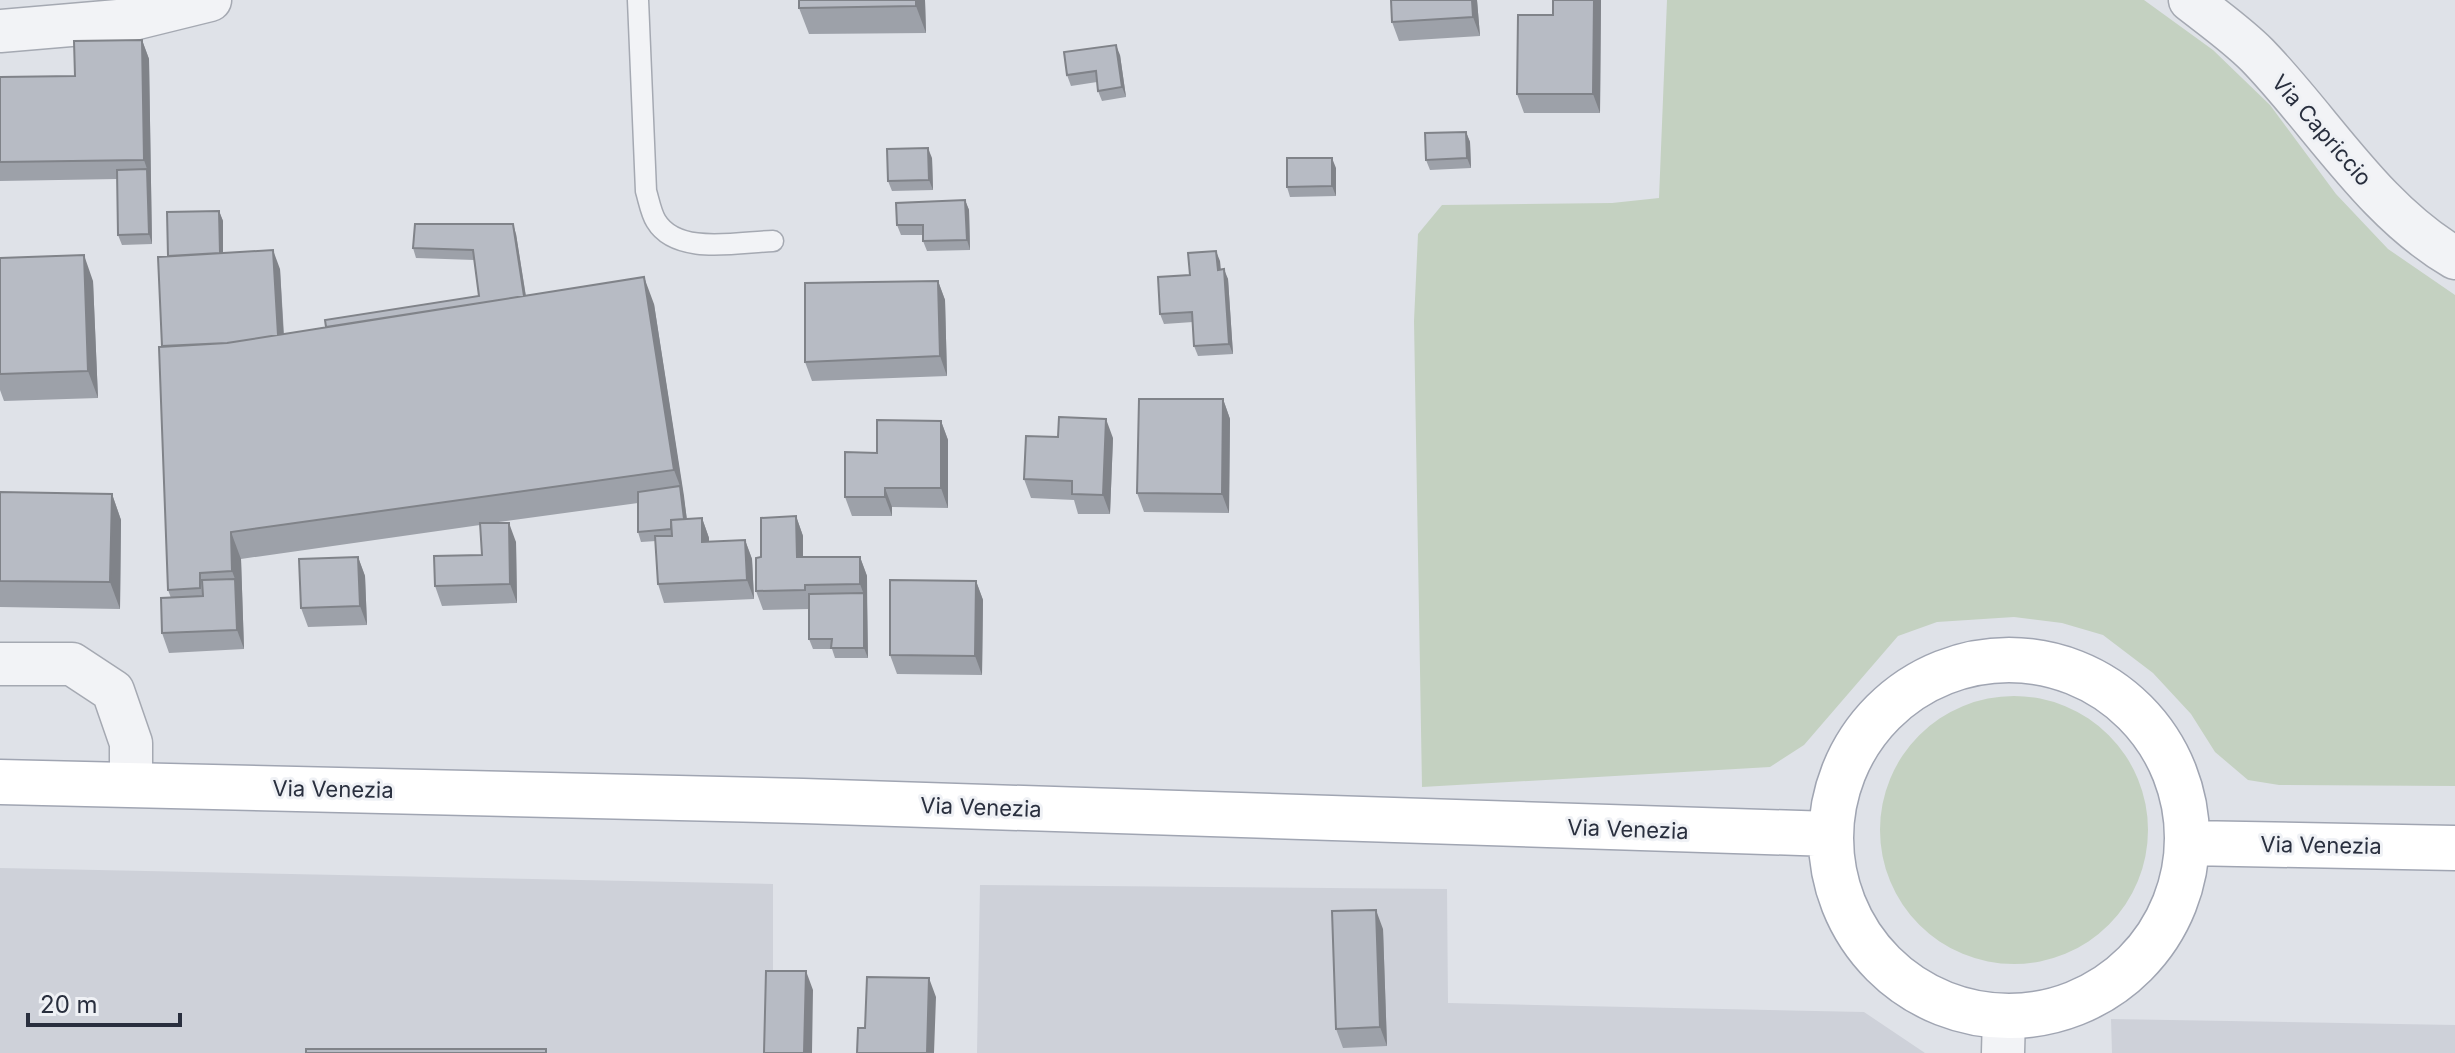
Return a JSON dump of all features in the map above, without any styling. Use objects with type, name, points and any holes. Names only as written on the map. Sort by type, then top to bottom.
[{"type":"main road","points":[[2013,658],[2069,669],[2118,696],[2157,737],[2181,787],[2188,843],[2178,898],[2151,947],[2110,985],[2003,1034],[1915,990],[1879,961],[1852,924],[1835,881],[1830,834],[1840,779],[1866,730],[1876,720],[1907,691],[1958,666],[2013,658]]},
{"type":"main road","name":"Via Venezia","points":[[0,782],[803,801],[1830,834]]},
{"type":"main road","name":"Via Venezia","points":[[2188,843],[2455,848]]},
{"type":"street","points":[[0,31],[129,20],[210,0]]},
{"type":"street","name":"Via Capriccio","points":[[2190,0],[2256,55],[2380,196],[2418,232],[2455,258]]},
{"type":"street","points":[[0,664],[72,664],[113,691],[131,743],[131,784]]},
{"type":"lane","points":[[638,0],[646,191],[655,220],[668,235],[689,244],[773,241]]},
{"type":"shaded area","points":[[0,868],[773,884],[773,1053],[0,1053]]},
{"type":"shaded area","points":[[980,885],[1447,889],[1448,1003],[1864,1012],[1925,1053],[977,1053]]},
{"type":"shaded area","points":[[2111,1019],[2455,1025],[2455,1053],[2112,1053]]},
{"type":"green space","points":[[1667,0],[2144,0],[2213,50],[2270,105],[2336,194],[2388,249],[2455,295],[2455,786],[2279,785],[2248,780],[2215,752],[2191,714],[2153,673],[2103,635],[2062,623],[2014,617],[1937,622],[1898,636],[1804,745],[1770,767],[1422,787],[1414,321],[1418,234],[1442,205],[1612,203],[1659,198]]},
{"type":"green space","points":[[2001,696],[2027,696],[2053,701],[2077,711],[2109,735],[2126,755],[2143,791],[2148,830],[2143,869],[2126,905],[2109,925],[2089,942],[2053,959],[2027,964],[2001,964],[1975,959],[1951,949],[1929,934],[1910,915],[1895,893],[1885,869],[1880,843],[1880,817],[1885,791],[1895,767],[1910,745],[1929,726],[1951,711],[1975,701]]},
{"type":"building","points":[[799,0],[916,0],[916,6],[799,8]]},
{"type":"building","points":[[1391,0],[1472,0],[1473,17],[1392,22]]},
{"type":"building","points":[[1553,0],[1594,0],[1593,94],[1517,94],[1518,15],[1553,15]]},
{"type":"building","points":[[142,40],[144,160],[0,162],[0,77],[75,76],[74,41]]},
{"type":"building","points":[[1116,45],[1122,87],[1098,91],[1096,71],[1067,75],[1064,52]]},
{"type":"building","points":[[1466,132],[1467,158],[1426,160],[1425,133]]},
{"type":"building","points":[[928,148],[929,180],[888,181],[887,149]]},
{"type":"building","points":[[1287,158],[1332,158],[1332,186],[1287,187]]},
{"type":"building","points":[[147,169],[149,234],[118,235],[117,170]]},
{"type":"building","points":[[965,200],[967,240],[923,241],[923,225],[897,225],[896,203]]},
{"type":"building","points":[[219,211],[220,253],[168,256],[167,212]]},
{"type":"building","points":[[415,224],[513,224],[524,296],[326,327],[325,320],[479,296],[473,250],[413,248]]},
{"type":"building","points":[[273,250],[278,335],[227,343],[162,346],[158,257]]},
{"type":"building","points":[[1216,251],[1218,270],[1224,269],[1229,344],[1194,346],[1192,312],[1160,314],[1158,277],[1190,275],[1188,253]]},
{"type":"building","points":[[84,255],[88,371],[0,374],[0,258]]},
{"type":"building","points":[[644,277],[674,470],[231,532],[232,571],[200,573],[200,588],[168,590],[159,347],[227,343]]},
{"type":"building","points":[[938,281],[940,356],[805,362],[805,283]]},
{"type":"building","points":[[1139,399],[1223,399],[1222,494],[1137,493]]},
{"type":"building","points":[[1059,417],[1106,419],[1103,495],[1072,494],[1072,481],[1024,479],[1026,436],[1058,437]]},
{"type":"building","points":[[877,420],[941,421],[941,488],[885,488],[885,497],[845,497],[845,452],[877,453]]},
{"type":"building","points":[[680,486],[684,519],[671,520],[671,529],[638,532],[638,492]]},
{"type":"building","points":[[0,492],[112,494],[110,582],[0,581]]},
{"type":"building","points":[[796,516],[797,557],[860,557],[860,584],[805,585],[805,590],[756,591],[756,558],[761,557],[761,518]]},
{"type":"building","points":[[702,518],[702,542],[745,540],[747,580],[658,584],[655,536],[672,536],[671,520]]},
{"type":"building","points":[[480,523],[509,523],[510,584],[435,586],[434,556],[482,555]]},
{"type":"building","points":[[358,557],[360,606],[301,608],[299,559]]},
{"type":"building","points":[[235,579],[237,630],[162,633],[161,598],[203,596],[202,580]]},
{"type":"building","points":[[890,580],[976,581],[975,656],[890,655]]},
{"type":"building","points":[[864,593],[864,648],[831,648],[832,639],[809,639],[809,594]]},
{"type":"building","points":[[1376,910],[1380,1027],[1336,1029],[1332,911]]},
{"type":"building","points":[[766,971],[806,971],[804,1053],[764,1053]]},
{"type":"building","points":[[867,977],[929,978],[927,1053],[857,1053],[858,1028],[865,1028]]},
{"type":"building","points":[[306,1049],[546,1049],[546,1053],[306,1053]]}]
